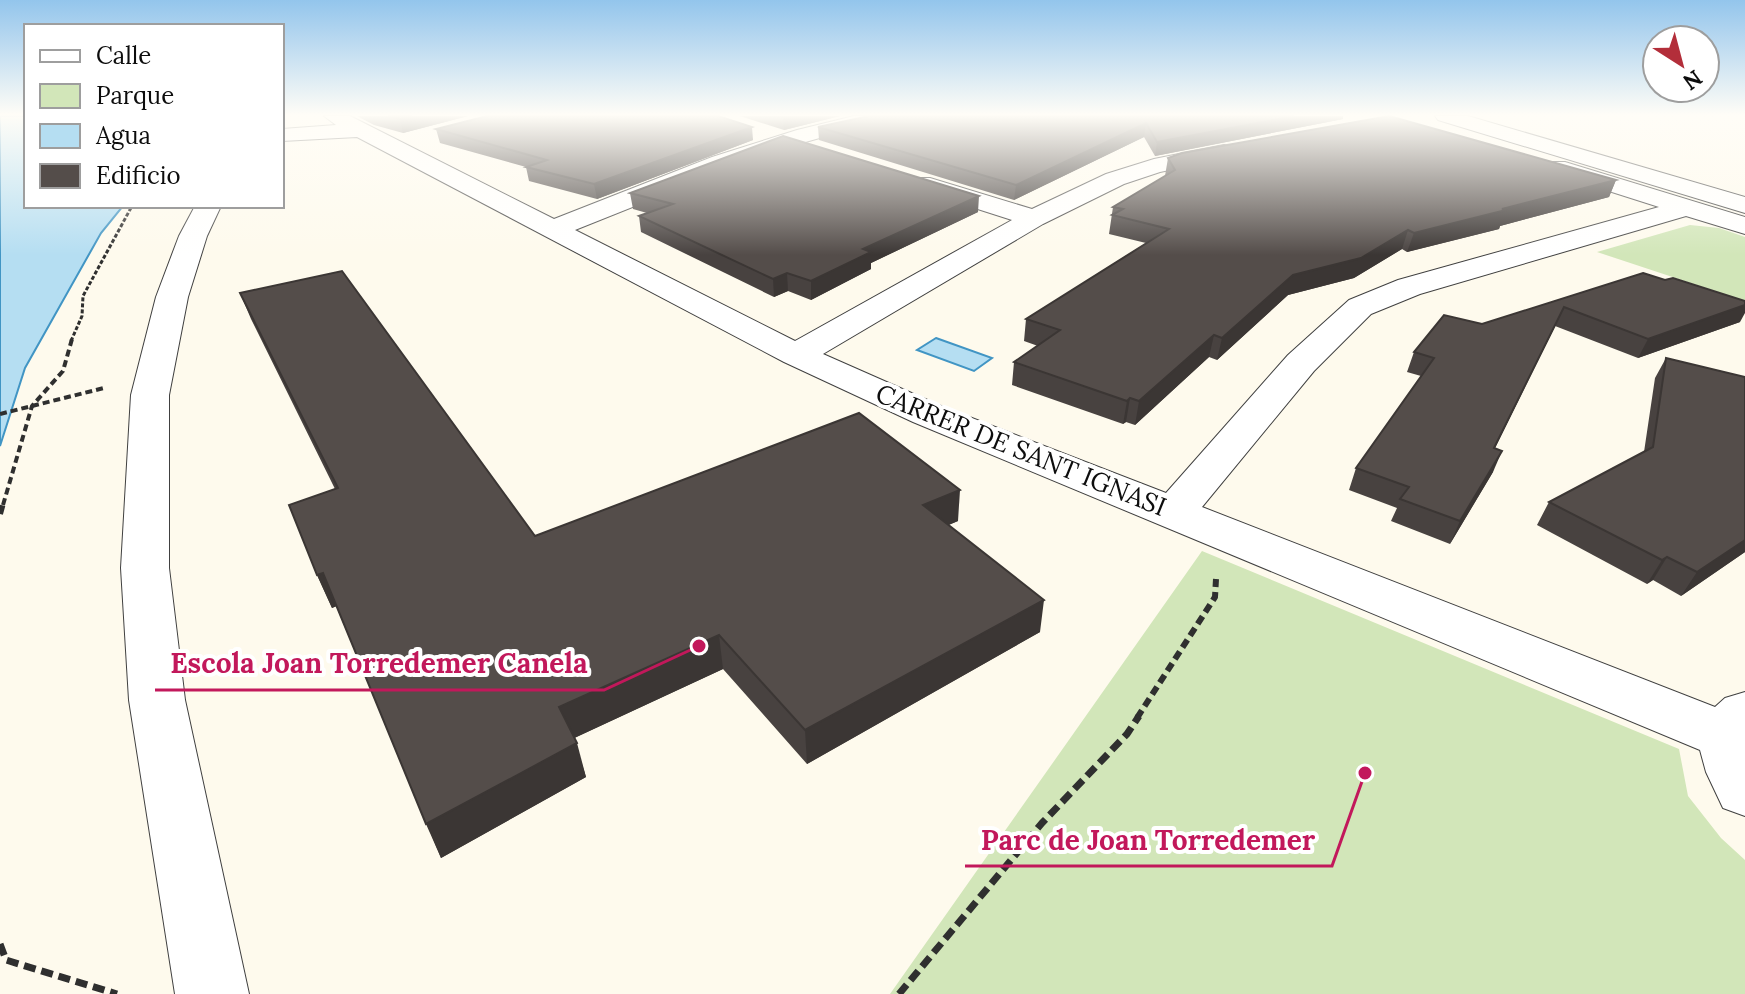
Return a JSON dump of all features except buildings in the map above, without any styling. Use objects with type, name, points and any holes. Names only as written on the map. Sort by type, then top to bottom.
[{"type":"street","name":"CARRER DE SANT IGNASI","points":[[430,162],[796,355],[927,414],[1220,530],[1740,747]]},
{"type":"street","points":[[554,229],[721,162]]},
{"type":"street","points":[[796,355],[1034,218],[1133,172],[1179,162]]},
{"type":"street","points":[[1555,162],[1745,226]]},
{"type":"street","points":[[1585,162],[1745,205]]},
{"type":"street","points":[[903,178],[1034,218]]},
{"type":"street","points":[[1173,512],[1301,363],[1360,307],[1409,287],[1688,207]]},
{"type":"street","points":[[207,208],[193,236],[172,297],[150,395],[145,568],[157,700],[212,994]]},
{"type":"path","points":[[0,514],[32,406],[63,371],[62,358],[74,340],[85,306],[83,296],[131,208]]},
{"type":"path","points":[[0,414],[112,386]]},
{"type":"path","points":[[899,994],[1042,823],[1127,734],[1215,597],[1220,530]]},
{"type":"path","points":[[0,944],[6,960],[117,994]]},
{"type":"green space","points":[[1690,225],[1719,228],[1745,237],[1745,301],[1597,252]]},
{"type":"green space","points":[[1202,551],[1679,749],[1688,796],[1721,838],[1745,860],[1745,994],[890,994]]},
{"type":"water","points":[[0,162],[24,162],[24,208],[121,208],[101,233],[25,368],[0,446]]},
{"type":"water","points":[[936,338],[992,358],[974,371],[917,350]]},
{"type":"place","name":"Escola Joan Torredemer Canela","points":[[699,646]]},
{"type":"place","name":"Parc de Joan Torredemer","points":[[1365,773]]}]
